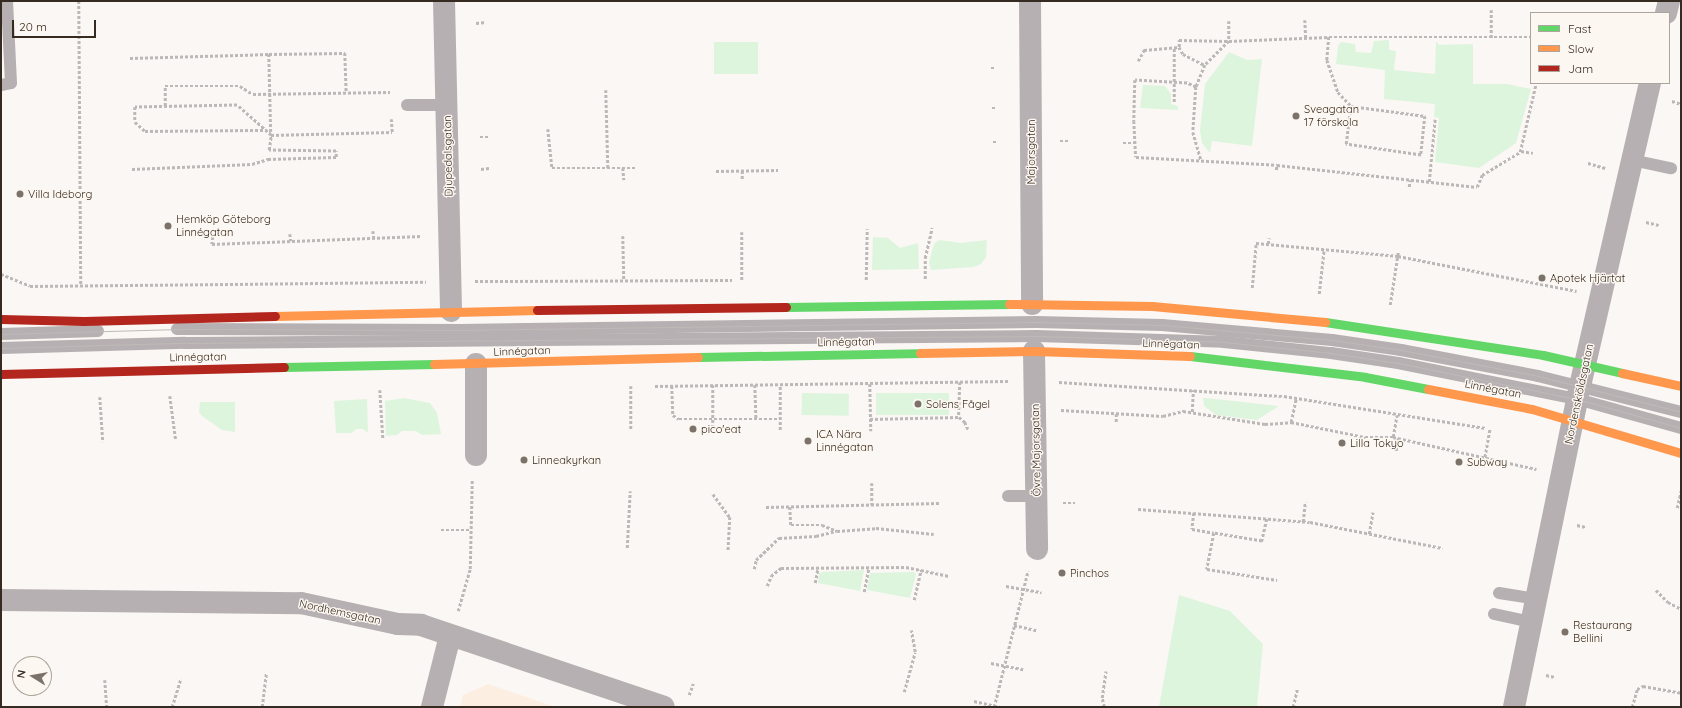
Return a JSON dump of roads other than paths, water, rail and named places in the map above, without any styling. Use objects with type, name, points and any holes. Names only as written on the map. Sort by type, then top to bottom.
[{"type":"street","name":"Djupedalsgatan","points":[[444,1],[452,311]]},
{"type":"street","name":"Majorsgatan","points":[[1030,1],[1032,304]]},
{"type":"street","points":[[1666,12],[1669,1]]},
{"type":"street","name":"Nordenskiöldsgatan","points":[[1514,707],[1585,364],[1650,84]]},
{"type":"street","points":[[1,320],[84,321],[452,311],[1032,304],[1152,306],[1299,318],[1504,348],[1585,364],[1681,386]]},
{"type":"street","name":"Linnégatan","points":[[1,374],[476,364],[749,356],[1034,351],[1196,356],[1312,369],[1496,402],[1573,420],[1681,452]]},
{"type":"street","name":"Övre Majorsgatan","points":[[1033,557],[1036,496],[1034,351]]},
{"type":"street","points":[[474,463],[476,364]]},
{"type":"street","name":"Nordhemsgatan","points":[[1,600],[301,603],[398,624],[453,628],[664,707]]},
{"type":"street","points":[[432,707],[453,628]]},
{"type":"lane","points":[[1,85],[11,82],[7,1]]},
{"type":"lane","points":[[407,105],[447,104]]},
{"type":"lane","points":[[1632,160],[1671,168]]},
{"type":"lane","points":[[1,334],[180,329],[460,330],[1036,322],[1147,325],[1332,340],[1408,351],[1579,392],[1681,428]]},
{"type":"lane","points":[[1,348],[185,343],[1116,337],[1224,342],[1331,353],[1579,392],[1681,412]]},
{"type":"lane","points":[[1008,496],[1036,496]]},
{"type":"lane","points":[[1499,593],[1536,599]]},
{"type":"lane","points":[[1494,614],[1531,622]]},
{"type":"tram line","points":[[1,334],[180,329],[460,330],[1036,322],[1162,325],[1332,340],[1401,350],[1538,376],[1681,412]]},
{"type":"tram line","points":[[1,348],[185,343],[1037,336],[1224,342],[1331,353],[1398,363],[1577,399],[1681,428]]},
{"type":"place","name":"Sveagatan 17 förskola","points":[[1296,116]]},
{"type":"place","name":"Villa Ideborg","points":[[20,194]]},
{"type":"place","name":"Hemköp Göteborg Linnégatan","points":[[168,226]]},
{"type":"place","name":"Apotek Hjärtat","points":[[1542,278]]},
{"type":"place","name":"Solens Fågel","points":[[918,404]]},
{"type":"place","name":"pico'eat","points":[[693,429]]},
{"type":"place","name":"ICA Nära Linnégatan","points":[[808,441]]},
{"type":"place","name":"Lilla Tokyo","points":[[1342,443]]},
{"type":"place","name":"Linneakyrkan","points":[[524,460]]},
{"type":"place","name":"Subway","points":[[1459,462]]},
{"type":"place","name":"Pinchos","points":[[1062,573]]},
{"type":"place","name":"Restaurang Bellini","points":[[1565,632]]}]
